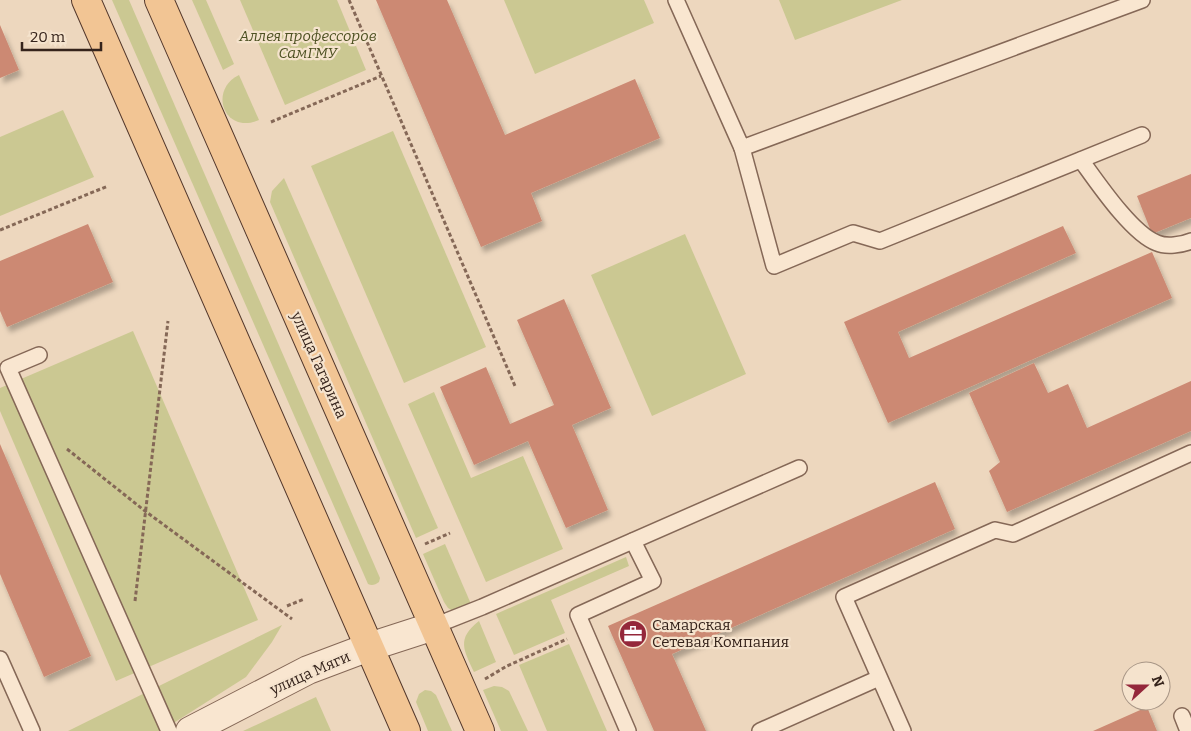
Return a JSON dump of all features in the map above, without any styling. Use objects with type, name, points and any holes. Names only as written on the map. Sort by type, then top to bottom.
[{"type":"main road","points":[[86,0],[406,731]]},
{"type":"main road","name":"улица Гагарина","points":[[159,0],[480,731]]},
{"type":"street","name":"улица Мяги","points":[[190,731],[308,670],[369,647],[434,626]]},
{"type":"lane","points":[[676,0],[742,148],[774,266],[853,233],[880,241],[1142,135]]},
{"type":"lane","points":[[742,148],[1142,0]]},
{"type":"lane","points":[[1081,160],[1114,205],[1142,235],[1157,244],[1183,244],[1191,241]]},
{"type":"lane","points":[[39,355],[4,370],[31,420],[169,731]]},
{"type":"lane","points":[[902,731],[844,598],[995,530],[1013,534],[1191,453]]},
{"type":"lane","points":[[434,626],[482,607],[799,468]]},
{"type":"lane","points":[[628,731],[578,615],[653,581],[633,541]]},
{"type":"lane","points":[[0,659],[32,731]]},
{"type":"lane","points":[[760,731],[879,678]]},
{"type":"lane","points":[[1182,716],[1188,731]]},
{"type":"path","points":[[349,0],[515,386]]},
{"type":"path","points":[[271,122],[381,76]]},
{"type":"path","points":[[0,230],[108,186]]},
{"type":"path","points":[[130,644],[168,321]]},
{"type":"path","points":[[31,420],[145,511],[292,619]]},
{"type":"path","points":[[420,547],[450,533]]},
{"type":"path","points":[[287,606],[304,599]]},
{"type":"path","points":[[479,683],[507,666],[585,630]]},
{"type":"green space","points":[[112,0],[129,0],[380,578],[379,582],[375,584],[368,584]]},
{"type":"green space","points":[[192,0],[206,0],[234,64],[223,70]]},
{"type":"green space","name":"Аллея профессоров СамГМУ","points":[[240,0],[337,0],[366,70],[285,105]]},
{"type":"green space","points":[[504,0],[644,0],[654,23],[535,74]]},
{"type":"green space","points":[[779,0],[902,0],[795,40]]},
{"type":"green space","points":[[239,75],[259,120],[247,123],[237,121],[229,116],[224,109],[222,100],[224,90]]},
{"type":"green space","points":[[63,110],[94,177],[0,216],[0,137]]},
{"type":"green space","points":[[393,131],[486,347],[404,383],[311,166]]},
{"type":"green space","points":[[284,178],[438,528],[416,538],[270,202],[272,191]]},
{"type":"green space","points":[[685,234],[746,374],[652,416],[591,275]]},
{"type":"green space","points":[[133,331],[258,620],[116,681],[0,411],[0,388]]},
{"type":"green space","points":[[434,392],[471,478],[523,456],[563,549],[486,582],[408,404]]},
{"type":"green space","points":[[445,544],[471,604],[453,611],[444,602],[423,554]]},
{"type":"green space","points":[[626,557],[629,566],[551,600],[565,633],[514,655],[496,614]]},
{"type":"green space","points":[[479,621],[496,662],[474,672],[464,645],[467,633]]},
{"type":"green space","points":[[282,625],[246,677],[161,731],[68,731]]},
{"type":"green space","points":[[569,644],[607,731],[547,731],[519,665]]},
{"type":"green space","points":[[494,686],[502,687],[509,691],[528,731],[501,731],[483,690]]},
{"type":"green space","points":[[425,690],[431,691],[436,695],[452,731],[428,731],[416,702],[419,694]]},
{"type":"green space","points":[[316,697],[331,731],[243,731]]},
{"type":"building","points":[[376,0],[447,0],[505,135],[635,79],[660,138],[531,193],[542,221],[481,247]]},
{"type":"building","points":[[0,25],[19,70],[0,78]]},
{"type":"building","points":[[1191,174],[1191,218],[1152,234],[1137,196]]},
{"type":"building","points":[[88,224],[113,282],[7,327],[0,311],[0,261]]},
{"type":"building","points":[[1063,226],[1076,253],[898,332],[909,358],[1152,252],[1172,298],[888,423],[844,322]]},
{"type":"building","points":[[564,299],[611,408],[572,425],[608,510],[566,528],[528,441],[474,465],[440,387],[486,367],[510,424],[554,405],[517,320]]},
{"type":"building","points":[[1034,363],[1048,393],[1068,384],[1087,428],[1191,381],[1191,431],[1007,512],[989,471],[1000,462],[969,393]]},
{"type":"building","points":[[0,444],[91,656],[44,677],[0,574]]},
{"type":"building","points":[[935,482],[955,529],[672,654],[706,731],[654,731],[608,626]]},
{"type":"building","points":[[1138,711],[1149,711],[1157,731],[1093,731]]},
{"type":"place","name":"Самарская Сетевая Компания","points":[[633,634]]}]
